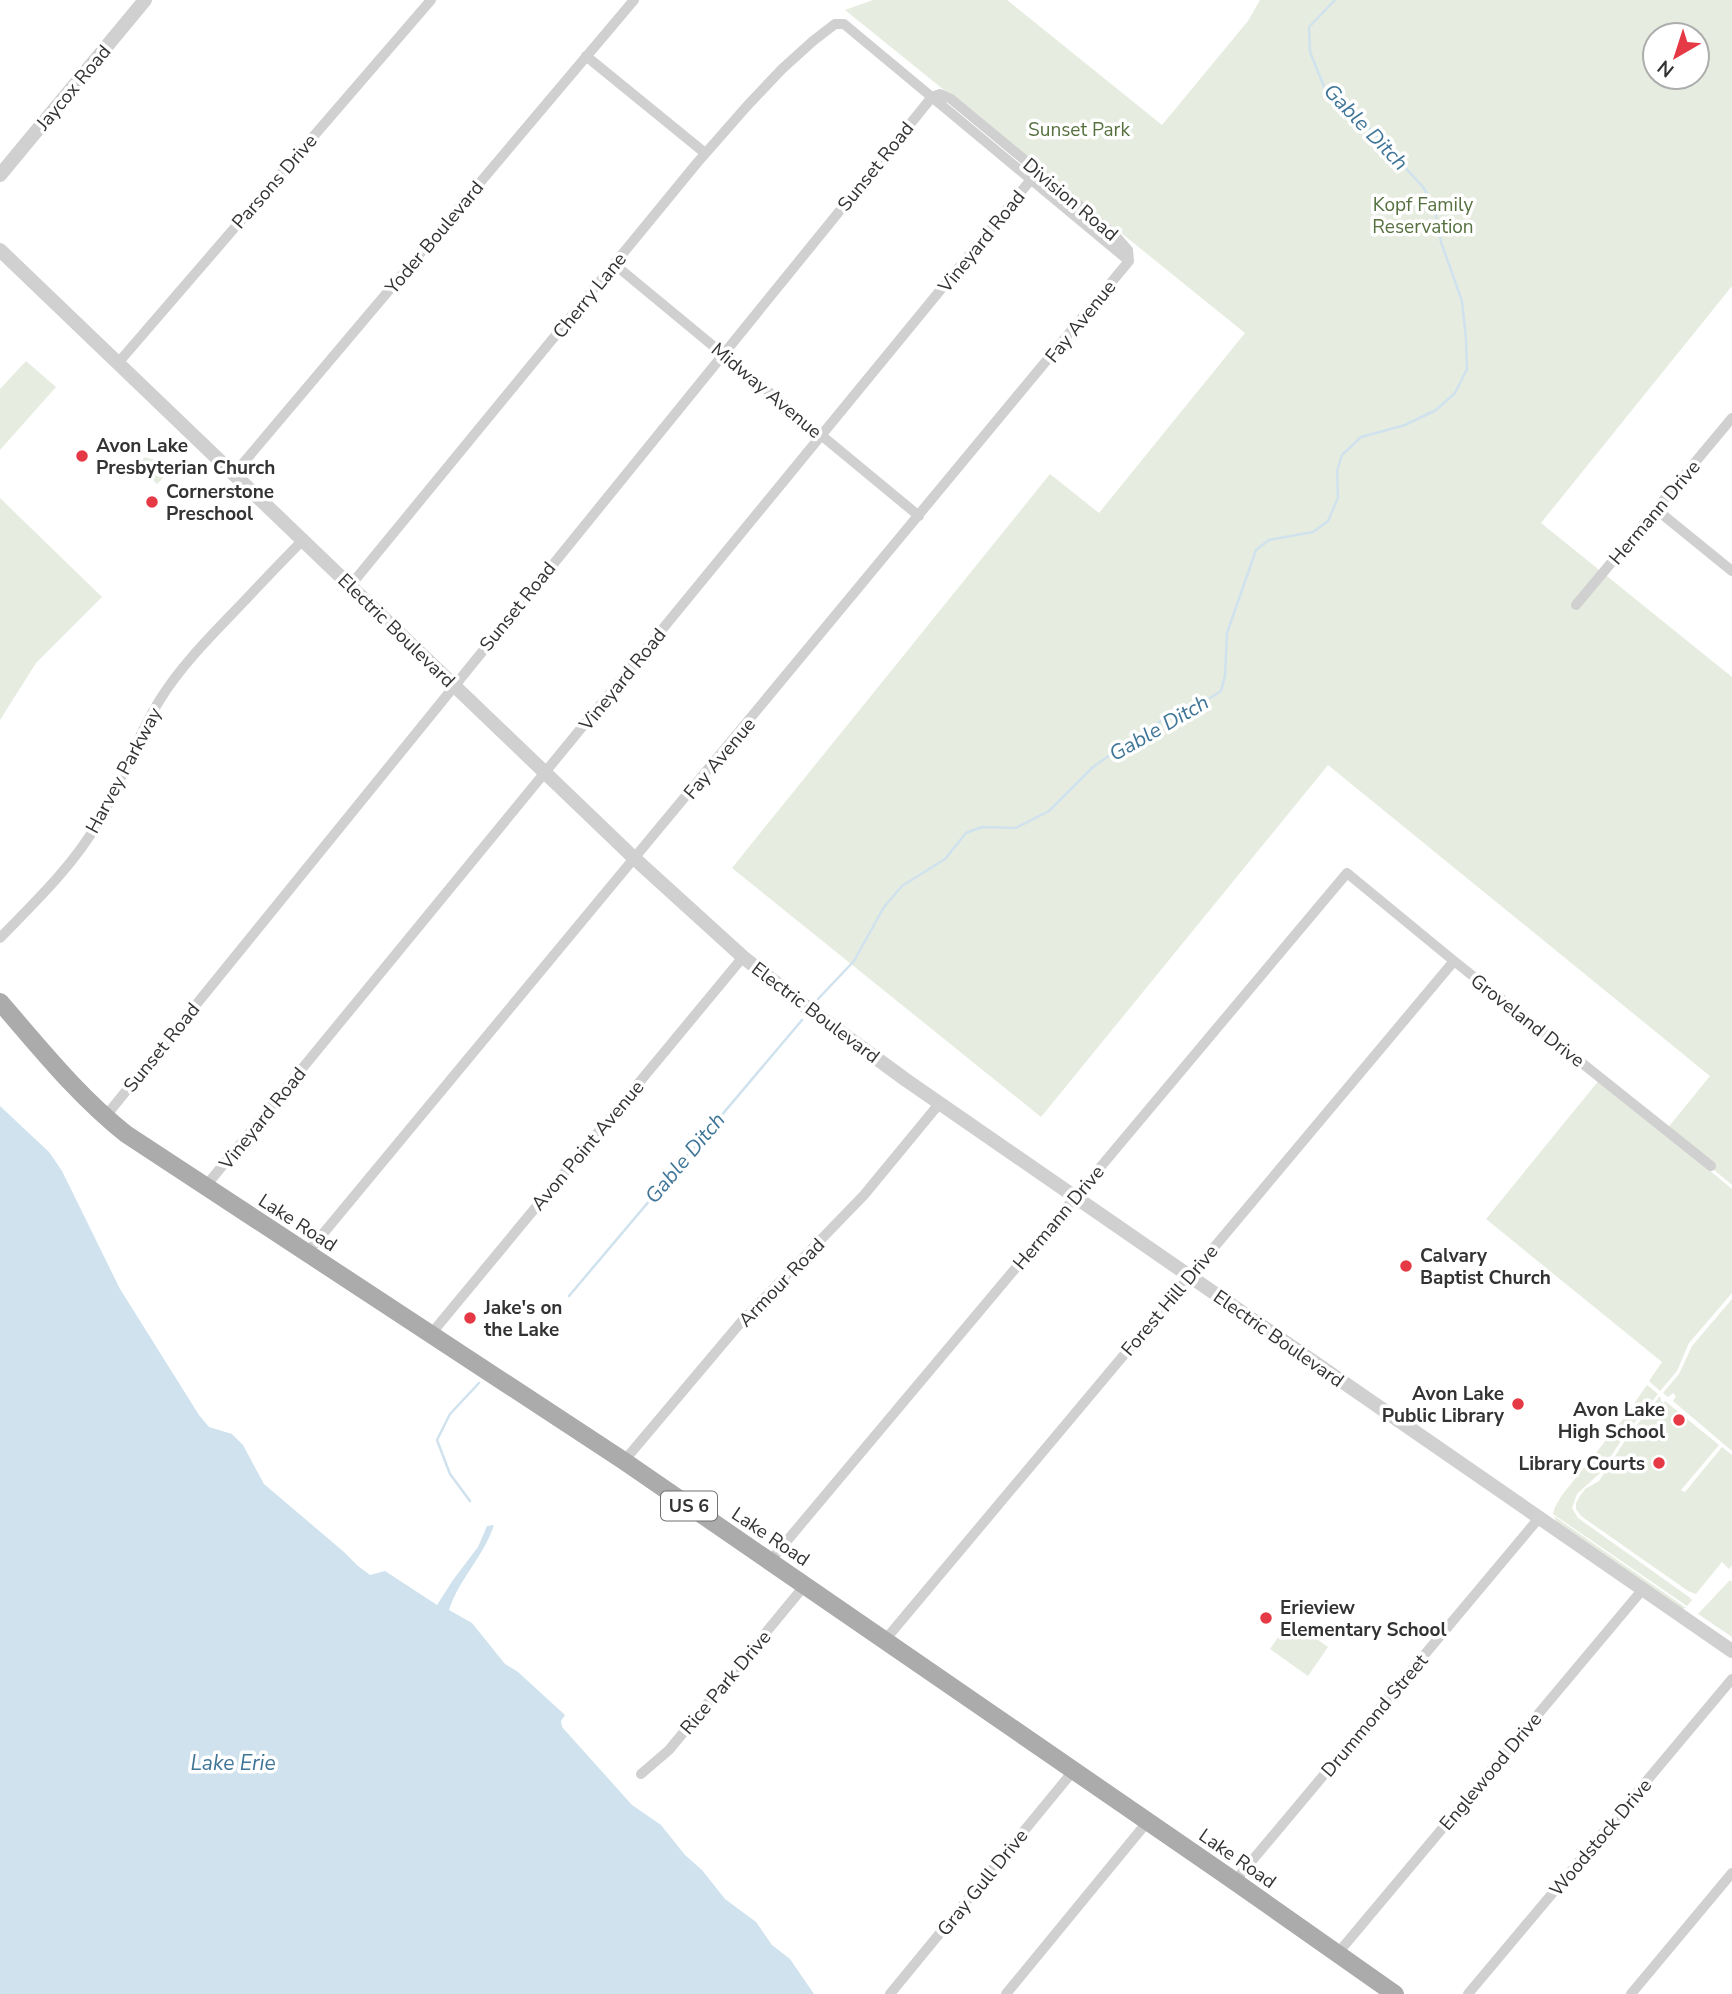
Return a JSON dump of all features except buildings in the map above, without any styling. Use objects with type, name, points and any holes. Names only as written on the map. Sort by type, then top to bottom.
[{"type":"main road","name":"Lake Road","points":[[0,1002],[79,1093],[105,1117],[149,1150],[624,1461],[1395,1994]]},
{"type":"street","name":"Jaycox Road","points":[[0,175],[145,0]]},
{"type":"street","name":"Parsons Drive","points":[[118,363],[431,0]]},
{"type":"street","name":"Yoder Boulevard","points":[[234,474],[634,0]]},
{"type":"street","name":"Cherry Lane","points":[[350,586],[705,153],[782,69],[835,24],[845,24]]},
{"type":"street","name":"Division Road","points":[[845,24],[932,97],[940,94],[951,99],[1035,175],[1114,234],[1128,250],[1129,261]]},
{"type":"street","points":[[586,56],[705,153]]},
{"type":"street","name":"Sunset Road","points":[[105,1117],[932,97]]},
{"type":"street","name":"Vineyard Road","points":[[205,1187],[1035,175]]},
{"type":"street","name":"Electric Boulevard","points":[[0,250],[634,858],[743,957],[805,1006],[940,1104],[1732,1651]]},
{"type":"street","name":"Fay Avenue","points":[[307,1254],[1129,261]]},
{"type":"street","name":"Midway Avenue","points":[[614,264],[919,516]]},
{"type":"street","name":"Hermann Drive","points":[[1576,605],[1732,418]]},
{"type":"street","points":[[1657,510],[1732,571]]},
{"type":"street","name":"Harvey Parkway","points":[[0,938],[55,882],[82,848],[114,792],[144,726],[183,668],[303,540]]},
{"type":"street","name":"Hermann Drive","points":[[770,1561],[1347,873]]},
{"type":"street","name":"Groveland Drive","points":[[1347,873],[1711,1166]]},
{"type":"street","name":"Avon Point Avenue","points":[[431,1334],[743,957]]},
{"type":"street","name":"Forest Hill Drive","points":[[885,1640],[1454,961]]},
{"type":"street","name":"Armour Road","points":[[624,1461],[742,1321],[864,1195],[940,1104]]},
{"type":"street","name":"Drummond Street","points":[[1235,1881],[1539,1518]]},
{"type":"street","name":"Rice Park Drive","points":[[641,1774],[668,1750],[806,1585]]},
{"type":"street","name":"Englewood Drive","points":[[1338,1954],[1643,1589]]},
{"type":"street","name":"Woodstock Drive","points":[[1468,1994],[1732,1679]]},
{"type":"street","name":"Gray Gull Drive","points":[[890,1994],[1074,1770]]},
{"type":"street","points":[[1006,1994],[1148,1821]]},
{"type":"street","points":[[1631,1994],[1732,1874]]},
{"type":"green space","name":"Kopf Family Reservation","points":[[873,0],[1007,0],[1162,125],[1248,21],[1260,0],[1732,0],[1732,286],[1541,523],[1732,677],[1732,1185],[1666,1130],[1710,1076],[1328,765],[1041,1117],[732,868],[1050,474],[1099,513],[1245,333],[845,10]]},
{"type":"green space","points":[[26,361],[56,387],[0,450],[0,389]]},
{"type":"green space","points":[[145,457],[157,461],[157,467],[166,475],[157,484],[138,465]]},
{"type":"green space","points":[[0,498],[102,597],[36,663],[0,720]]},
{"type":"green space","points":[[1600,1079],[1732,1189],[1732,1293],[1689,1343],[1677,1371],[1660,1391],[1649,1381],[1662,1362],[1486,1219]]},
{"type":"green space","points":[[1732,1299],[1732,1451],[1673,1401],[1676,1396],[1673,1393],[1668,1397],[1663,1393],[1679,1374],[1692,1346]]},
{"type":"green space","points":[[1647,1385],[1658,1394],[1626,1433],[1600,1473],[1577,1494],[1572,1508],[1578,1518],[1689,1597],[1692,1600],[1687,1606],[1553,1514],[1562,1495]]},
{"type":"green space","points":[[1660,1396],[1661,1401],[1665,1401],[1719,1445],[1681,1490],[1685,1492],[1722,1447],[1732,1455],[1732,1565],[1729,1569],[1722,1562],[1696,1594],[1581,1516],[1576,1509],[1576,1503],[1585,1489],[1599,1481],[1628,1436]]},
{"type":"green space","points":[[1554,1516],[1686,1608],[1682,1609],[1557,1523]]},
{"type":"green space","points":[[1730,1580],[1732,1582],[1732,1637],[1698,1614]]},
{"type":"green space","points":[[1290,1620],[1328,1647],[1308,1676],[1270,1649]]},
{"type":"water","name":"Lake Erie","points":[[0,1106],[49,1152],[62,1171],[120,1289],[199,1415],[209,1427],[232,1434],[243,1445],[264,1484],[358,1566],[370,1575],[385,1571],[437,1605],[478,1547],[487,1526],[494,1525],[449,1610],[472,1623],[505,1664],[518,1672],[565,1715],[561,1721],[562,1727],[632,1805],[661,1825],[725,1899],[756,1922],[772,1945],[790,1959],[814,1994],[0,1994]]},
{"type":"waterway","name":"Gable Ditch","points":[[818,999],[854,961],[884,907],[902,886],[945,859],[966,833],[982,827],[1016,828],[1049,811],[1093,767],[1149,728],[1185,707],[1207,700],[1221,691],[1225,676],[1227,633],[1256,550],[1269,540],[1313,532],[1328,521],[1338,498],[1337,471],[1342,455],[1361,437],[1405,425],[1436,410],[1455,393],[1467,369],[1462,301],[1441,242],[1434,205],[1423,187],[1357,115],[1325,89],[1310,52],[1309,27],[1335,0]]},
{"type":"waterway","name":"Gable Ditch","points":[[569,1296],[802,1020]]},
{"type":"waterway","name":"Gable Ditch","points":[[470,1501],[450,1474],[437,1440],[450,1414],[479,1383]]},
{"type":"place","name":"Avon Lake Presbyterian Church","points":[[82,456]]},
{"type":"place","name":"Cornerstone Preschool","points":[[152,502]]},
{"type":"place","name":"Calvary Baptist Church","points":[[1406,1266]]},
{"type":"place","name":"Jake's on the Lake","points":[[470,1318]]},
{"type":"place","name":"Avon Lake Public Library","points":[[1518,1404]]},
{"type":"place","name":"Avon Lake High School","points":[[1679,1420]]},
{"type":"place","name":"Library Courts","points":[[1659,1463]]},
{"type":"place","name":"Erieview Elementary School","points":[[1266,1618]]},
{"type":"park label","name":"Sunset Park","points":[[1079,129]]}]
